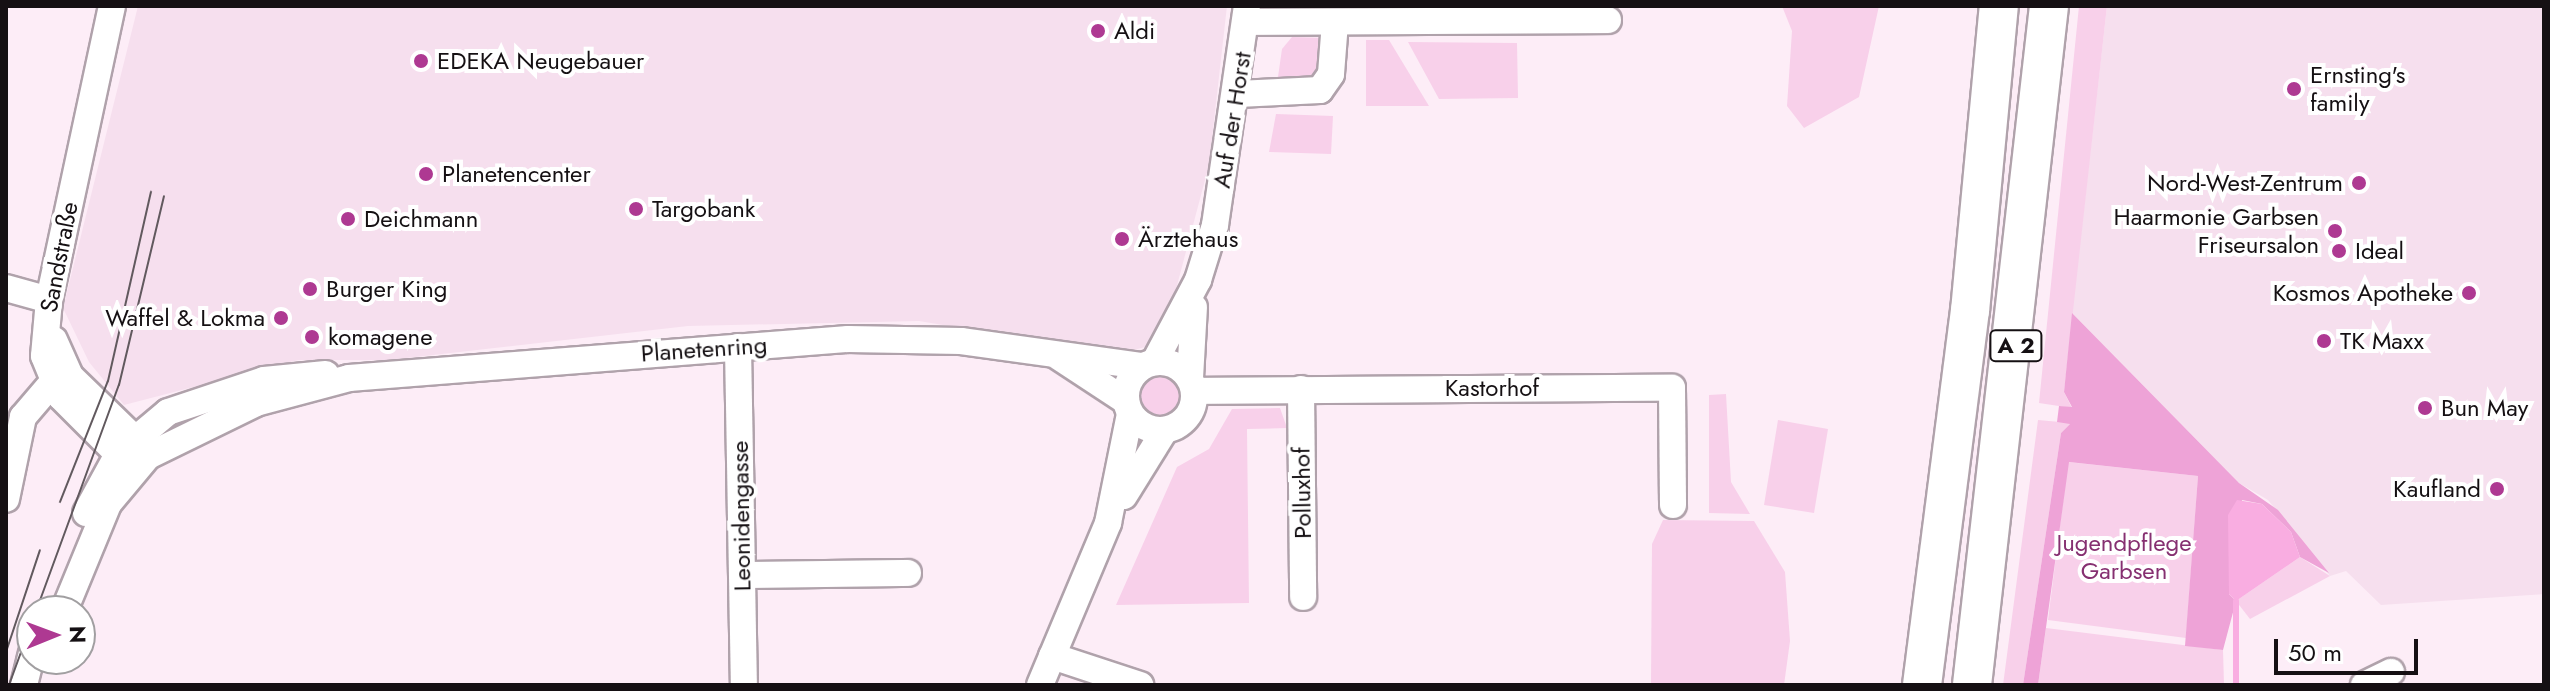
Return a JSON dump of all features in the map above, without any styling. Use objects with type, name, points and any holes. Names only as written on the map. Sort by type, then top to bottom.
[{"type":"highway","name":"A 2","points":[[1922,685],[1970,311],[1999,6]]},
{"type":"highway","name":"A 2","points":[[1972,685],[2049,6]]},
{"type":"street","name":"Sandstraße","points":[[52,383],[48,311],[112,6]]},
{"type":"street","points":[[1247,14],[1335,22],[1608,20]]},
{"type":"street","name":"Auf der Horst","points":[[1192,385],[1198,280],[1238,94],[1247,14]]},
{"type":"street","points":[[1238,94],[1320,90],[1331,74],[1335,22]]},
{"type":"street","name":"Auf der Horst","points":[[1128,407],[1148,364],[1198,280]]},
{"type":"street","points":[[6,288],[48,311],[70,376],[131,451]]},
{"type":"street","name":"Planetenring","points":[[70,595],[131,451],[180,407],[264,380],[314,372],[349,378],[738,347],[917,339],[1148,364],[1192,385]]},
{"type":"street","name":"Leonidengasse","points":[[738,347],[744,685]]},
{"type":"street","name":"Planetenring","points":[[1059,356],[1165,430]]},
{"type":"street","points":[[6,499],[23,417],[52,383],[131,451]]},
{"type":"street","points":[[1040,685],[1108,523],[1165,430],[1188,416],[1192,385]]},
{"type":"street","name":"Kastorhof","points":[[1192,385],[1301,389],[1672,388],[1673,505]]},
{"type":"street","name":"Polluxhof","points":[[1301,389],[1303,597]]},
{"type":"street","points":[[1108,523],[1128,407]]},
{"type":"street","points":[[53,595],[131,451]]},
{"type":"street","points":[[742,575],[908,573]]},
{"type":"street","points":[[1052,656],[1140,685]]},
{"type":"street","points":[[2364,685],[2391,672]]},
{"type":"shaded area","points":[[138,6],[1227,6],[1209,165],[1175,293],[1149,346],[1118,354],[919,321],[688,326],[389,360],[298,360],[124,405],[89,362],[63,308]]},
{"type":"shaded area","points":[[2107,6],[2544,6],[2544,594],[2381,605],[2346,571],[2330,576],[2268,500],[2239,483],[2072,313]]},
{"type":"shaded area","points":[[2072,313],[2239,483],[2278,510],[2329,573],[2300,557],[2291,532],[2262,504],[2242,500],[2229,594],[2236,601],[2223,650],[2185,646],[2198,476],[2069,462],[2038,685],[2023,685],[2061,433],[2070,424],[2057,422],[2059,406],[2072,407],[2064,392]]},
{"type":"shaded area","points":[[2237,500],[2262,504],[2291,532],[2300,557],[2236,601],[2229,594],[2228,515]]},
{"type":"green space","points":[[1782,6],[1879,6],[1859,97],[1804,128],[1787,106],[1792,31]]},
{"type":"green space","points":[[2079,6],[2107,6],[2064,392],[2072,408],[2039,403]]},
{"type":"green space","points":[[1292,37],[1327,38],[1326,68],[1312,79],[1277,84],[1282,49]]},
{"type":"green space","points":[[1366,40],[1389,40],[1429,106],[1366,106]]},
{"type":"green space","points":[[1408,42],[1517,43],[1518,98],[1439,99]]},
{"type":"green space","points":[[1276,114],[1333,116],[1331,154],[1269,152]]},
{"type":"green space","points":[[1161,375],[1176,381],[1182,396],[1176,411],[1161,417],[1146,411],[1140,396],[1146,381]]},
{"type":"green space","points":[[1726,394],[1731,482],[1750,514],[1709,513],[1709,395]]},
{"type":"green space","points":[[1280,408],[1287,428],[1247,429],[1249,603],[1116,605],[1177,467],[1209,449],[1232,409]]},
{"type":"green space","points":[[1778,420],[1828,429],[1814,513],[1764,505]]},
{"type":"green space","points":[[2038,420],[2071,423],[2061,433],[2023,685],[2003,685]]},
{"type":"green space","name":"Jugendpflege Garbsen","points":[[2068,462],[2198,476],[2186,638],[2048,620]]},
{"type":"green space","points":[[1663,520],[1754,521],[1785,572],[1790,641],[1784,685],[1651,685],[1652,544]]},
{"type":"green space","points":[[2300,557],[2330,576],[2250,619],[2236,601]]},
{"type":"green space","points":[[2046,628],[2223,650],[2224,685],[2038,685]]},
{"type":"waterway","points":[[2236,601],[2236,685]]},
{"type":"tram line","points":[[60,502],[108,381],[151,192]]},
{"type":"tram line","points":[[9,685],[119,385],[164,196]]},
{"type":"tram line","points":[[7,649],[40,550]]},
{"type":"place","name":"Aldi","points":[[1098,31]]},
{"type":"place","name":"EDEKA Neugebauer","points":[[421,61]]},
{"type":"place","name":"Ernsting's family","points":[[2294,89]]},
{"type":"place","name":"Planetencenter","points":[[426,174]]},
{"type":"place","name":"Nord-West-Zentrum","points":[[2359,183]]},
{"type":"place","name":"Targobank","points":[[636,209]]},
{"type":"place","name":"Deichmann","points":[[348,219]]},
{"type":"place","name":"Haarmonie Garbsen Friseursalon","points":[[2335,231]]},
{"type":"place","name":"Ärztehaus","points":[[1122,239]]},
{"type":"place","name":"Ideal","points":[[2339,251]]},
{"type":"place","name":"Burger King","points":[[310,289]]},
{"type":"place","name":"Kosmos Apotheke","points":[[2469,293]]},
{"type":"place","name":"Waffel & Lokma","points":[[281,318]]},
{"type":"place","name":"komagene","points":[[312,337]]},
{"type":"place","name":"TK Maxx","points":[[2324,341]]},
{"type":"place","name":"Bun May","points":[[2425,408]]},
{"type":"place","name":"Kaufland","points":[[2497,489]]}]
